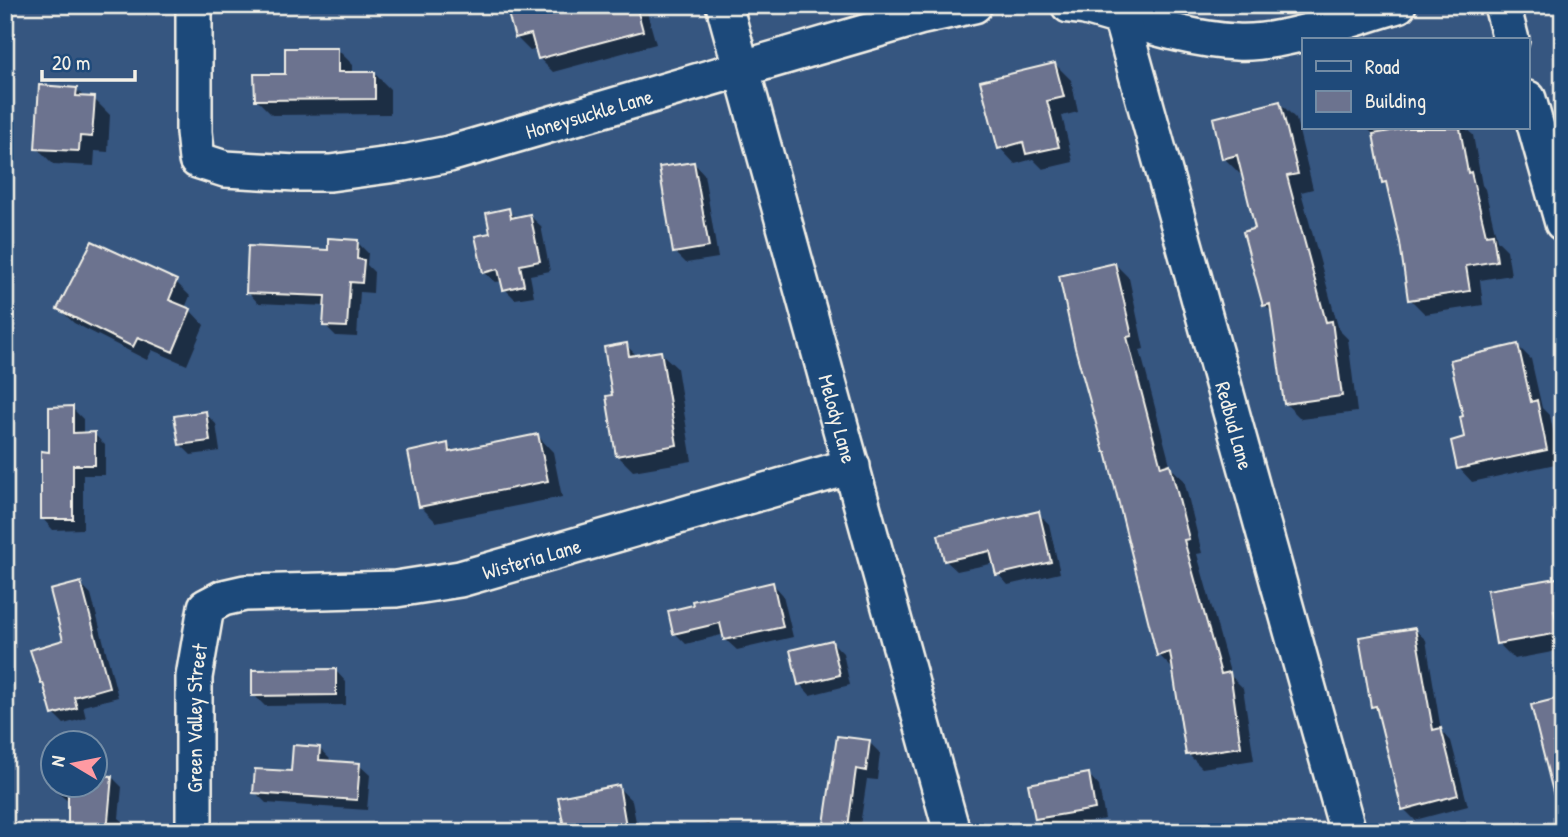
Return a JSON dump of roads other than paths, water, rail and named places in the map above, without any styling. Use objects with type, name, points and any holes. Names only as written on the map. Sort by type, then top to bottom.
[{"type":"street","name":"Honeysuckle Lane","points":[[194,5],[194,132],[197,160],[225,169],[296,173],[330,173],[449,154],[919,17],[974,5]]},
{"type":"street","name":"Melody Lane","points":[[724,5],[952,832]]},
{"type":"street","points":[[1069,5],[1211,40],[1255,42],[1272,40],[1398,5]]},
{"type":"street","points":[[1502,5],[1510,38]]},
{"type":"street","name":"Redbud Lane","points":[[1121,17],[1348,832]]},
{"type":"street","points":[[1530,106],[1563,223]]},
{"type":"street","name":"Wisteria Lane","points":[[206,607],[223,598],[245,593],[396,589],[460,579],[852,466]]},
{"type":"street","name":"Green Valley Street","points":[[194,832],[194,677],[206,607]]}]
